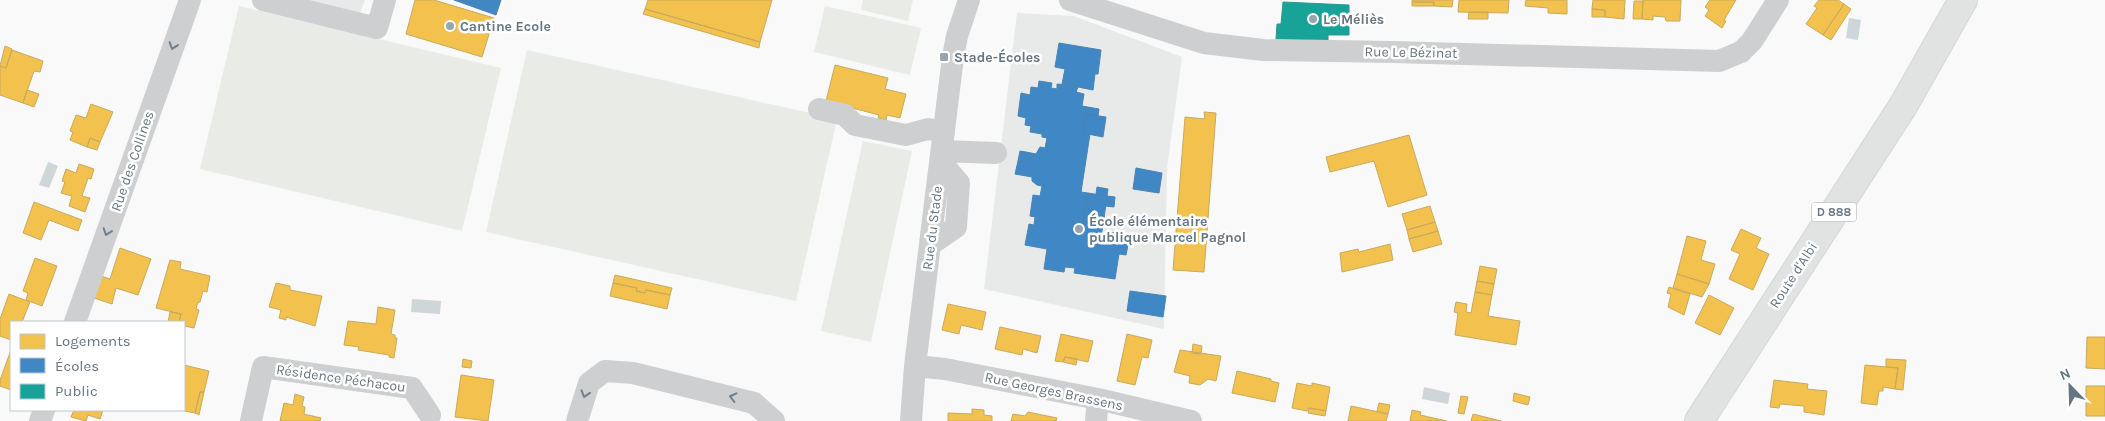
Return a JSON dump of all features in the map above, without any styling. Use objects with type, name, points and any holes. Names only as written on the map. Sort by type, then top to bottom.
[{"type":"main road","name":"Route d'Albi","points":[[1699,421],[1903,106],[1963,0]]},
{"type":"street","name":"Rue des Collines","points":[[75,321],[190,0]]},
{"type":"street","points":[[263,0],[377,28],[385,0]]},
{"type":"street","name":"Rue du Stade","points":[[953,0],[957,36]]},
{"type":"street","name":"Rue du Stade","points":[[911,421],[915,366],[957,36],[969,0]]},
{"type":"street","name":"Rue Le Bézinat","points":[[1070,0],[1204,43],[1263,50],[1719,61],[1741,52],[1752,41],[1778,0]]},
{"type":"street","points":[[820,109],[845,115],[855,125],[906,135],[928,129],[942,148],[996,153]]},
{"type":"street","name":"Rue Georges Brassens","points":[[915,366],[945,369],[1097,410],[1191,421]]},
{"type":"street","name":"Résidence Péchacou","points":[[250,421],[264,367],[412,388],[430,415]]},
{"type":"street","points":[[577,421],[589,383],[605,371],[632,373],[754,403],[774,421]]},
{"type":"shaded area","points":[[292,0],[365,0],[359,16]]},
{"type":"shaded area","points":[[863,0],[913,0],[908,21],[861,10]]},
{"type":"shaded area","points":[[239,6],[501,68],[462,231],[200,169]]},
{"type":"shaded area","points":[[825,6],[921,28],[910,75],[814,52]]},
{"type":"shaded area","name":"École élémentaire publique Marcel Pagnol","points":[[1017,13],[1074,16],[1182,57],[1167,168],[1164,329],[984,289]]},
{"type":"shaded area","points":[[1849,18],[1861,20],[1858,40],[1846,38]]},
{"type":"shaded area","points":[[527,50],[837,119],[796,301],[486,232]]},
{"type":"shaded area","points":[[863,141],[912,151],[871,342],[821,331]]},
{"type":"shaded area","points":[[48,162],[58,166],[49,188],[39,185]]},
{"type":"shaded area","points":[[412,299],[441,301],[440,314],[411,312]]},
{"type":"shaded area","points":[[1424,387],[1450,393],[1448,404],[1422,399]]},
{"type":"building: Logements","name":"Cantine Ecole","points":[[415,0],[434,0],[494,18],[482,57],[406,34]]},
{"type":"building: Logements","points":[[648,0],[772,0],[760,42],[645,9]]},
{"type":"building: Logements","points":[[1412,0],[1453,0],[1452,7],[1434,6],[1434,2],[1412,2]]},
{"type":"building: Logements","points":[[1459,0],[1509,0],[1508,13],[1458,12]]},
{"type":"building: Logements","points":[[1526,0],[1567,0],[1567,14],[1548,13],[1548,8],[1525,6]]},
{"type":"building: Logements","points":[[1593,0],[1625,0],[1624,19],[1605,17],[1605,10],[1592,9]]},
{"type":"building: Logements","points":[[1643,0],[1681,0],[1680,21],[1666,21],[1665,17],[1653,16],[1653,20],[1642,19]]},
{"type":"building: Logements","points":[[1710,0],[1736,0],[1724,20],[1726,21],[1722,28],[1705,16],[1709,10],[1705,7]]},
{"type":"building: Logements","points":[[1819,0],[1838,0],[1844,4],[1823,35],[1806,24],[1817,8],[1814,6]]},
{"type":"building: Logements","points":[[1634,1],[1643,1],[1642,19],[1633,19]]},
{"type":"building: Logements","points":[[1412,2],[1434,2],[1434,6],[1412,6]]},
{"type":"building: Logements","points":[[1844,4],[1851,9],[1831,40],[1823,35]]},
{"type":"building: Logements","points":[[645,9],[760,42],[759,48],[643,14]]},
{"type":"building: Logements","points":[[1592,9],[1605,10],[1605,17],[1592,17]]},
{"type":"building: Logements","points":[[1469,12],[1488,12],[1488,19],[1468,19]]},
{"type":"building: Logements","points":[[5,46],[12,49],[6,68],[0,66]]},
{"type":"building: Logements","points":[[12,50],[43,61],[40,72],[34,71],[23,103],[0,95],[0,66],[6,68]]},
{"type":"building: Logements","points":[[835,65],[888,78],[885,89],[906,94],[900,118],[887,115],[886,120],[878,118],[879,115],[826,101]]},
{"type":"building: Logements","points":[[27,90],[39,94],[34,107],[23,103]]},
{"type":"building: Logements","points":[[91,104],[113,112],[100,142],[90,138],[87,147],[70,140],[73,132],[70,131],[76,115],[86,118]]},
{"type":"building: Logements","points":[[1204,112],[1216,113],[1204,272],[1173,270],[1185,117],[1205,119]]},
{"type":"building: Logements","points":[[1409,135],[1427,195],[1388,207],[1374,161],[1330,172],[1326,157]]},
{"type":"building: Logements","points":[[90,138],[100,142],[97,150],[87,147]]},
{"type":"building: Logements","points":[[79,164],[94,169],[91,179],[88,178],[82,196],[90,198],[85,212],[69,206],[72,196],[61,193],[65,182],[62,181],[66,169],[76,173]]},
{"type":"building: Logements","points":[[34,202],[82,220],[78,231],[49,220],[41,240],[23,233]]},
{"type":"building: Logements","points":[[1430,206],[1435,222],[1407,230],[1402,214]]},
{"type":"building: Logements","points":[[1435,222],[1438,231],[1409,239],[1407,230]]},
{"type":"building: Logements","points":[[1741,229],[1761,238],[1756,248],[1769,254],[1753,290],[1729,279],[1740,254],[1731,250]]},
{"type":"building: Logements","points":[[1438,231],[1442,244],[1413,252],[1409,239]]},
{"type":"building: Logements","points":[[1687,236],[1706,241],[1701,260],[1715,264],[1709,284],[1677,274]]},
{"type":"building: Logements","points":[[1390,244],[1393,260],[1342,272],[1340,253],[1358,249],[1359,252]]},
{"type":"building: Logements","points":[[120,248],[151,259],[138,295],[116,288],[112,304],[94,298],[101,276],[110,279]]},
{"type":"building: Logements","points":[[35,258],[57,266],[42,306],[26,300],[28,293],[23,291]]},
{"type":"building: Logements","points":[[170,260],[181,262],[180,269],[210,276],[207,292],[203,291],[200,302],[198,302],[196,309],[199,310],[194,328],[185,326],[185,321],[179,321],[181,314],[156,308]]},
{"type":"building: Logements","points":[[1480,266],[1497,269],[1494,284],[1477,281]]},
{"type":"building: Logements","points":[[1677,274],[1709,284],[1702,297],[1673,288]]},
{"type":"building: Logements","points":[[615,275],[672,288],[670,295],[646,290],[645,293],[636,291],[637,288],[613,283]]},
{"type":"building: Logements","points":[[1477,281],[1494,284],[1492,295],[1475,292]]},
{"type":"building: Logements","points":[[276,283],[290,286],[290,290],[322,296],[315,326],[286,317],[286,320],[279,318],[281,310],[269,307]]},
{"type":"building: Logements","points":[[613,283],[637,288],[636,291],[645,293],[646,290],[670,295],[667,309],[610,296]]},
{"type":"building: Logements","points":[[1669,287],[1690,294],[1684,315],[1668,307],[1671,294],[1667,293]]},
{"type":"building: Logements","points":[[1475,292],[1492,295],[1488,316],[1520,321],[1516,345],[1455,335],[1458,313],[1454,312],[1456,302],[1467,304],[1466,312],[1471,313]]},
{"type":"building: Logements","points":[[9,294],[30,302],[22,321],[10,321],[10,340],[0,336],[0,319]]},
{"type":"building: Logements","points":[[1709,295],[1734,308],[1720,335],[1695,323]]},
{"type":"building: Logements","points":[[948,304],[986,312],[982,330],[961,325],[959,334],[942,330]]},
{"type":"building: Logements","points":[[378,307],[395,310],[391,334],[397,338],[394,358],[389,357],[389,355],[358,350],[359,347],[344,345],[348,321],[376,324]]},
{"type":"building: Logements","points":[[170,312],[181,314],[179,321],[168,321]]},
{"type":"building: Logements","points":[[1000,327],[1041,336],[1037,353],[1023,349],[1022,355],[995,349]]},
{"type":"building: Logements","points":[[1061,334],[1093,341],[1088,362],[1065,357],[1063,362],[1055,361]]},
{"type":"building: Logements","points":[[1127,334],[1152,340],[1148,358],[1142,357],[1135,385],[1117,381]]},
{"type":"building: Logements","points":[[2087,337],[2105,337],[2105,369],[2086,368]]},
{"type":"building: Logements","points":[[1193,344],[1202,346],[1201,354],[1192,353]]},
{"type":"building: Logements","points":[[1180,350],[1221,356],[1216,381],[1208,379],[1200,385],[1189,383],[1190,376],[1174,372]]},
{"type":"building: Logements","points":[[10,353],[10,390],[0,386],[0,380]]},
{"type":"building: Logements","points":[[1065,357],[1077,359],[1076,365],[1063,362]]},
{"type":"building: Logements","points":[[463,359],[472,361],[471,368],[462,367]]},
{"type":"building: Logements","points":[[1886,359],[1906,360],[1903,390],[1895,389],[1898,368],[1886,367]]},
{"type":"building: Logements","points":[[185,365],[209,371],[204,392],[200,392],[195,413],[185,411]]},
{"type":"building: Logements","points":[[1865,365],[1898,368],[1895,389],[1883,387],[1883,391],[1879,391],[1877,405],[1861,403]]},
{"type":"building: Logements","points":[[1237,371],[1271,379],[1271,381],[1279,383],[1275,402],[1232,393]]},
{"type":"building: Logements","points":[[461,375],[494,380],[488,421],[455,417]]},
{"type":"building: Logements","points":[[1774,380],[1808,384],[1807,389],[1827,391],[1824,415],[1804,412],[1804,406],[1780,404],[1779,408],[1770,407]]},
{"type":"building: Logements","points":[[1297,383],[1312,386],[1312,383],[1330,387],[1326,411],[1309,408],[1307,411],[1292,408]]},
{"type":"building: Logements","points":[[2086,386],[2105,386],[2105,416],[2086,416]]},
{"type":"building: Logements","points":[[200,392],[204,392],[199,415],[195,413]]},
{"type":"building: Logements","points":[[1514,393],[1530,397],[1528,405],[1513,401]]},
{"type":"building: Logements","points":[[295,394],[304,397],[302,406],[305,407],[304,414],[321,418],[320,421],[280,421],[284,403],[293,405]]},
{"type":"building: Logements","points":[[1461,396],[1468,397],[1464,414],[1458,413]]},
{"type":"building: Logements","points":[[1379,403],[1390,405],[1388,414],[1377,411]]},
{"type":"building: Logements","points":[[1351,406],[1388,414],[1386,421],[1348,421]]},
{"type":"building: Logements","points":[[1309,408],[1326,411],[1325,416],[1308,413]]},
{"type":"building: Logements","points":[[972,409],[984,410],[984,415],[992,416],[992,421],[948,421],[948,413],[972,414]]},
{"type":"building: Logements","points":[[1412,410],[1421,412],[1420,415],[1447,421],[1410,421]]},
{"type":"building: Logements","points":[[74,411],[103,411],[100,419],[88,415],[86,421],[71,417]]},
{"type":"building: Logements","points":[[1028,412],[1057,418],[1056,421],[1011,421],[1013,414],[1025,416]]},
{"type":"building: Logements","points":[[1473,414],[1501,421],[1471,421]]},
{"type":"building: Écoles","points":[[454,0],[501,0],[496,15]]},
{"type":"building: Écoles","points":[[1059,43],[1101,50],[1098,74],[1095,74],[1093,90],[1078,87],[1076,92],[1077,86],[1062,84],[1065,69],[1055,67]]},
{"type":"building: Écoles","points":[[1039,81],[1052,83],[1051,88],[1057,89],[1057,84],[1077,86],[1076,92],[1084,94],[1082,106],[1099,109],[1098,116],[1086,114],[1083,133],[1090,134],[1081,192],[1088,193],[1083,222],[1103,226],[1100,241],[1107,242],[1109,232],[1130,235],[1126,255],[1119,254],[1115,279],[1074,273],[1075,268],[1065,267],[1064,272],[1044,269],[1047,249],[1025,245],[1029,224],[1034,225],[1035,217],[1030,216],[1033,195],[1040,196],[1042,186],[1032,181],[1032,177],[1015,174],[1018,161],[1025,162],[1026,152],[1036,154],[1040,147],[1045,148],[1047,138],[1042,137],[1042,134],[1030,132],[1031,126],[1025,125],[1026,118],[1018,116],[1021,93],[1030,95],[1031,87],[1038,88]]},
{"type":"building: Écoles","points":[[1086,114],[1106,117],[1103,137],[1083,133]]},
{"type":"building: Écoles","points":[[1020,151],[1026,152],[1025,162],[1018,161]]},
{"type":"building: Écoles","points":[[1136,168],[1162,173],[1159,193],[1133,189]]},
{"type":"building: Écoles","points":[[1097,187],[1108,189],[1107,196],[1096,194]]},
{"type":"building: Écoles","points":[[1088,193],[1107,196],[1103,226],[1083,222]]},
{"type":"building: Écoles","points":[[1107,196],[1115,197],[1114,207],[1105,206]]},
{"type":"building: Écoles","points":[[1130,291],[1166,296],[1163,317],[1127,311]]},
{"type":"building: Public","name":"Le Méliès","points":[[1283,2],[1349,5],[1349,13],[1345,15],[1345,24],[1349,27],[1349,35],[1328,35],[1328,40],[1276,39],[1277,24],[1281,24]]},
{"type":"place","name":"Le Méliès","points":[[1313,19]]},
{"type":"place","name":"Cantine Ecole","points":[[450,26]]},
{"type":"place","name":"Stade-Écoles","points":[[944,57]]},
{"type":"place","name":"École élémentaire publique Marcel Pagnol","points":[[1079,229]]}]
